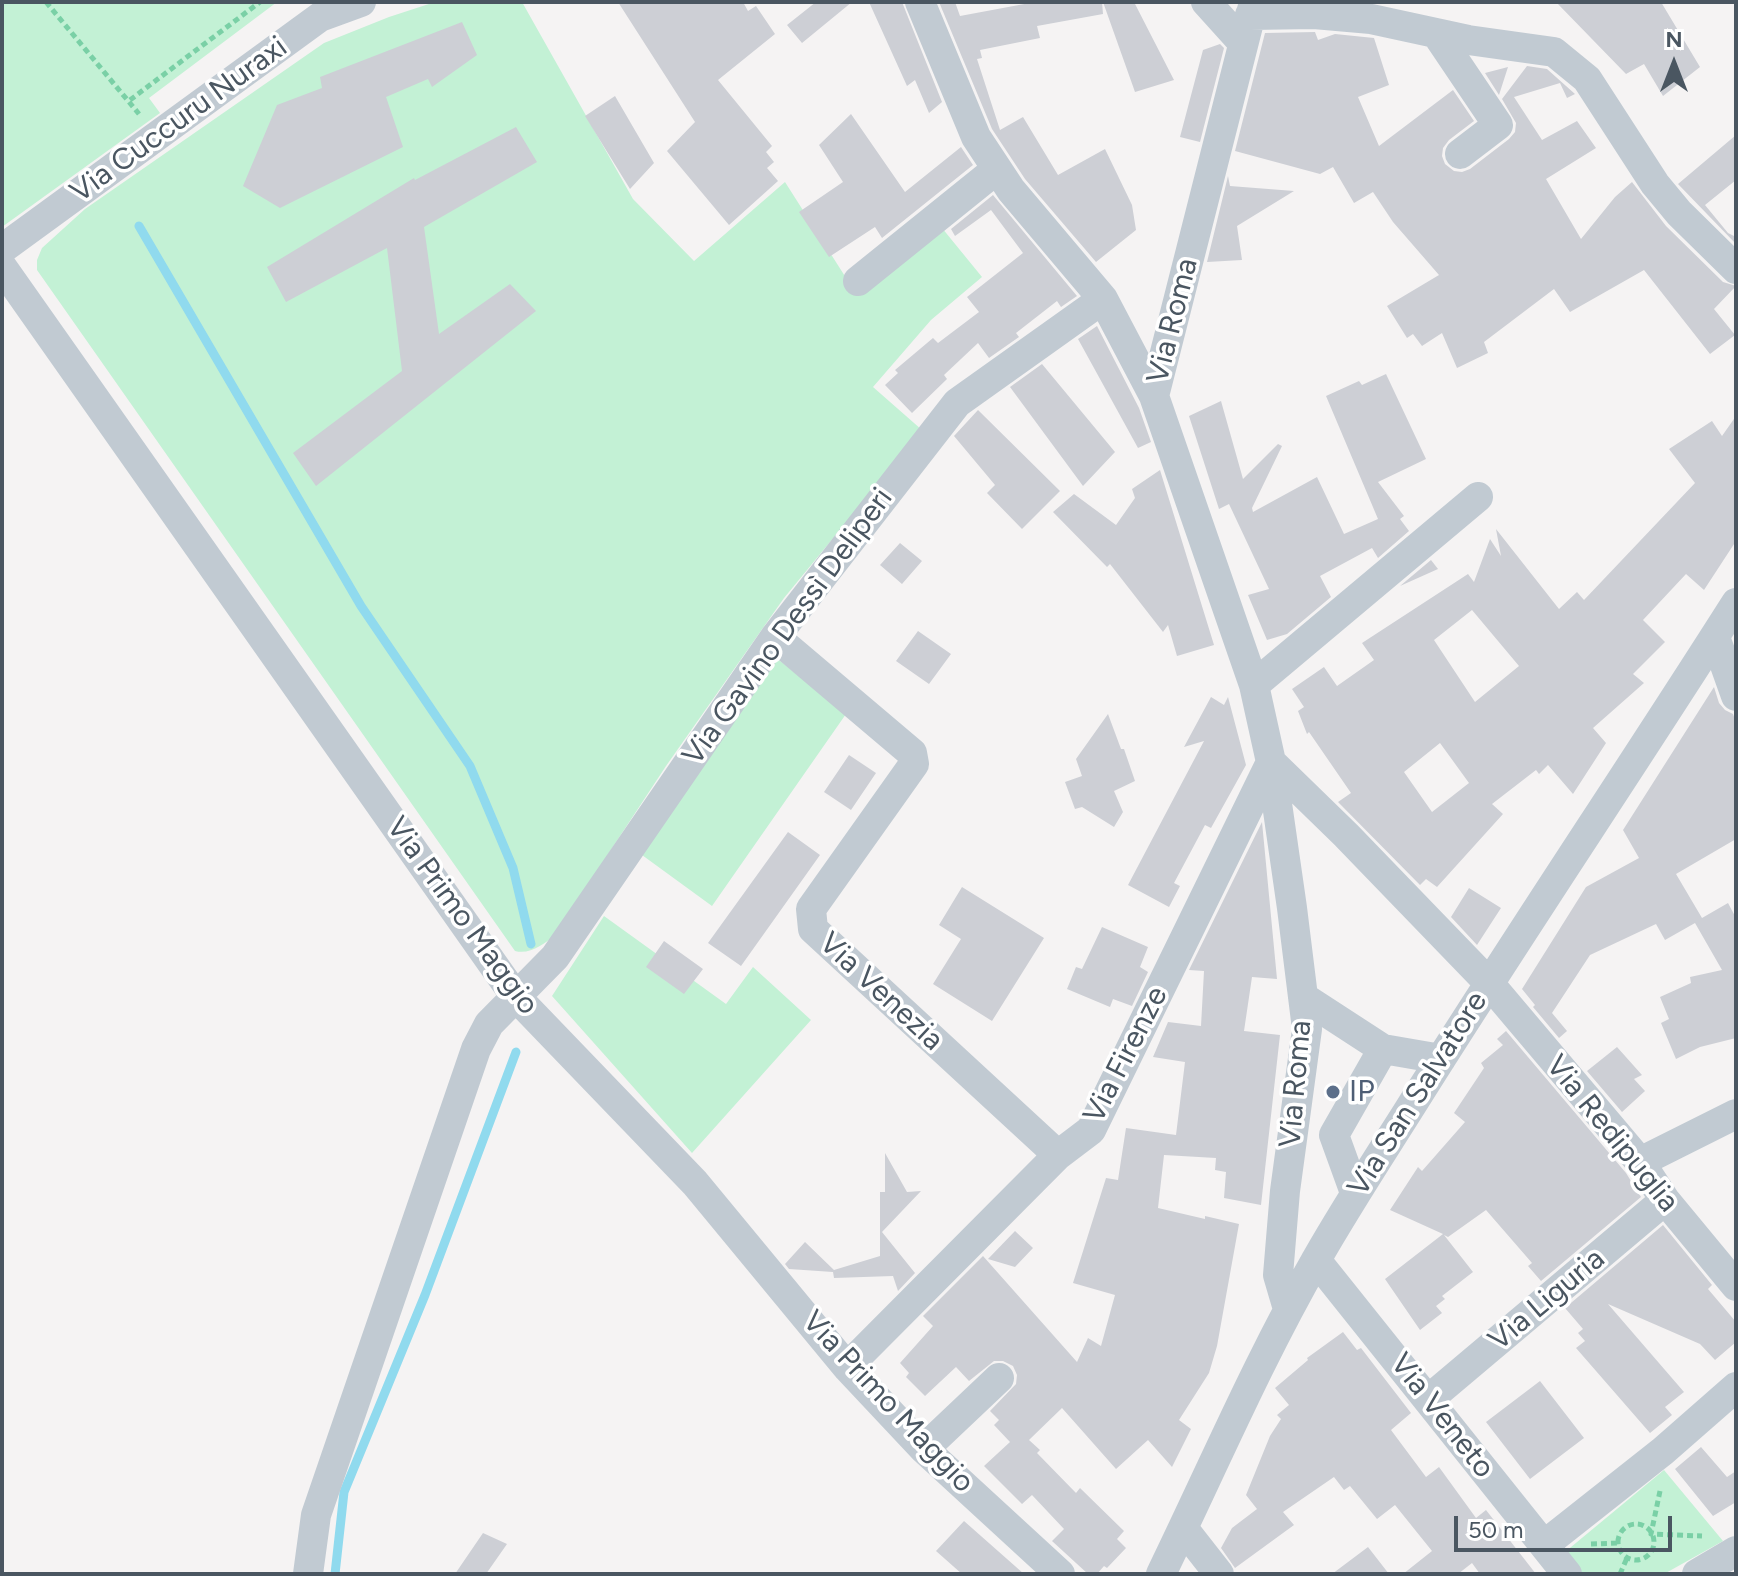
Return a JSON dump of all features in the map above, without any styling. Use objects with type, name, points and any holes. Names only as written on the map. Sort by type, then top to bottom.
[{"type":"street","name":"Via Cuccuru Nuraxi","points":[[2,249],[320,17],[361,2]]},
{"type":"street","points":[[920,2],[976,137],[1011,190],[1103,299],[1154,396]]},
{"type":"street","points":[[1206,2],[1249,20],[1314,14],[1371,19],[1468,40],[1554,52],[1587,79],[1655,184],[1679,213],[1736,269]]},
{"type":"street","name":"Via Roma","points":[[1249,20],[1154,396],[1254,685],[1271,762],[1307,1029],[1285,1191],[1278,1275],[1288,1309]]},
{"type":"street","points":[[1436,33],[1498,125],[1460,154]]},
{"type":"street","points":[[858,281],[997,169]]},
{"type":"street","name":"Via Primo Maggio","points":[[2,267],[516,997],[695,1183],[847,1367],[924,1449],[1060,1574]]},
{"type":"street","name":"Via Gavino Dessì Deliperi","points":[[308,1574],[316,1515],[476,1049],[489,1024],[555,957],[775,637],[957,403],[1103,299]]},
{"type":"street","points":[[1254,685],[1478,497]]},
{"type":"street","name":"Via San Salvatore","points":[[1161,1574],[1288,1309],[1355,1193],[1488,982],[1736,603]]},
{"type":"street","name":"Via Venezia","points":[[775,637],[912,753],[914,764],[811,909],[813,929],[1058,1155]]},
{"type":"street","points":[[1715,637],[1736,696]]},
{"type":"street","points":[[1271,762],[1488,982]]},
{"type":"street","name":"Via Firenze","points":[[847,1367],[1058,1155],[1091,1130],[1271,762]]},
{"type":"street","name":"Via Redipuglia","points":[[1488,982],[1640,1162],[1665,1200],[1736,1286]]},
{"type":"street","points":[[1303,997],[1383,1049],[1441,1059]]},
{"type":"street","points":[[1355,1193],[1334,1135],[1383,1049]]},
{"type":"street","points":[[1640,1162],[1736,1114]]},
{"type":"street","name":"Via Liguria","points":[[1429,1399],[1665,1200]]},
{"type":"street","name":"Via Veneto","points":[[1316,1260],[1567,1574]]},
{"type":"street","points":[[924,1449],[999,1378]]},
{"type":"street","points":[[1544,1545],[1663,1451],[1736,1387]]},
{"type":"street","points":[[1183,1528],[1219,1574]]},
{"type":"street","points":[[1697,1574],[1736,1551]]},
{"type":"path","points":[[46,2],[157,136]]},
{"type":"path","points":[[129,101],[260,2]]},
{"type":"path","points":[[1661,1482],[1651,1534],[1653,1545],[1648,1555],[1638,1560],[1627,1558],[1618,1543],[1625,1528],[1630,1525],[1642,1526],[1651,1534],[1706,1536]]},
{"type":"path","points":[[1620,1574],[1627,1558]]},
{"type":"green space","points":[[2,2],[277,2],[149,98],[160,113],[2,227]]},
{"type":"green space","points":[[435,2],[522,2],[633,199],[694,261],[785,182],[855,292],[942,228],[982,277],[931,320],[873,387],[922,430],[784,598],[666,766],[555,935],[531,950],[521,952],[515,951],[37,270],[42,248],[85,209],[324,43]]},
{"type":"green space","points":[[774,656],[846,714],[712,906],[642,855]]},
{"type":"green space","points":[[604,916],[726,1004],[753,967],[811,1020],[692,1153],[552,996]]},
{"type":"green space","points":[[1664,1470],[1723,1541],[1664,1574],[1583,1574],[1565,1552]]},
{"type":"building","points":[[618,2],[743,2],[748,11],[756,6],[775,34],[718,80],[772,146],[766,152],[774,162],[767,168],[778,181],[729,225],[667,151],[695,122]]},
{"type":"building","points":[[816,2],[852,2],[802,43],[787,25]]},
{"type":"building","points":[[869,2],[902,2],[942,102],[929,113],[915,80],[907,86]]},
{"type":"building","points":[[939,2],[955,2],[960,16],[1035,2],[1102,2],[1103,14],[1037,26],[1040,38],[980,50],[982,58],[977,59],[1000,130],[1023,117],[1058,175],[1105,149],[1132,205],[1136,230],[1096,262],[1025,179],[992,129]]},
{"type":"building","points":[[1103,2],[1134,2],[1174,80],[1135,92]]},
{"type":"building","points":[[1556,2],[1661,2],[1700,67],[1663,96],[1644,64],[1626,74]]},
{"type":"building","points":[[462,22],[477,55],[432,87],[428,79],[386,97],[403,147],[280,208],[243,186],[277,105],[322,88],[320,77]]},
{"type":"building","points":[[1315,32],[1318,40],[1335,34],[1374,38],[1389,85],[1358,97],[1379,146],[1453,90],[1474,121],[1443,148],[1445,164],[1454,171],[1470,169],[1509,139],[1515,132],[1516,123],[1502,99],[1527,66],[1547,69],[1575,94],[1567,98],[1560,83],[1514,97],[1542,140],[1577,121],[1596,148],[1546,179],[1581,239],[1615,197],[1632,182],[1666,226],[1723,282],[1736,286],[1714,309],[1735,335],[1710,354],[1644,270],[1570,312],[1554,289],[1484,342],[1488,353],[1457,368],[1442,333],[1422,346],[1413,334],[1407,338],[1387,306],[1439,275],[1393,222],[1373,192],[1354,203],[1333,167],[1320,174],[1235,151],[1265,33]]},
{"type":"building","points":[[1220,44],[1224,48],[1200,142],[1180,137],[1203,50]]},
{"type":"building","points":[[1508,67],[1499,95],[1485,73]]},
{"type":"building","points":[[615,96],[654,163],[630,189],[585,116]]},
{"type":"building","points":[[851,114],[905,192],[961,147],[973,165],[882,238],[875,227],[829,257],[799,212],[843,182],[819,145]]},
{"type":"building","points":[[516,127],[537,162],[424,227],[439,334],[510,284],[536,311],[316,486],[293,453],[402,371],[387,248],[286,302],[267,267],[414,178]]},
{"type":"building","points":[[1736,135],[1736,180],[1705,205],[1728,233],[1736,237],[1736,244],[1678,184]]},
{"type":"building","points":[[1228,176],[1230,186],[1294,191],[1237,226],[1242,260],[1207,262]]},
{"type":"building","points":[[993,195],[1077,296],[1061,307],[1057,301],[1016,333],[1019,337],[989,358],[978,343],[944,375],[947,379],[912,413],[885,385],[898,373],[895,370],[933,338],[938,343],[979,312],[967,297],[1023,253],[991,210],[955,236],[951,229]]},
{"type":"building","points":[[1097,326],[1139,408],[1151,442],[1138,448],[1078,339]]},
{"type":"building","points":[[1042,364],[1115,452],[1083,486],[1010,387]]},
{"type":"building","points":[[1386,374],[1426,459],[1378,482],[1404,516],[1400,519],[1409,531],[1378,558],[1372,548],[1320,576],[1331,597],[1287,634],[1267,640],[1248,595],[1269,589],[1229,504],[1219,509],[1189,416],[1221,401],[1243,479],[1278,444],[1282,446],[1252,508],[1253,512],[1317,477],[1344,534],[1378,519],[1326,396],[1359,381],[1362,385]]},
{"type":"building","points":[[978,410],[1060,491],[1022,529],[987,493],[995,485],[954,436]]},
{"type":"building","points":[[1736,416],[1736,541],[1704,590],[1686,574],[1643,620],[1665,642],[1633,674],[1644,683],[1593,728],[1606,743],[1573,794],[1548,765],[1539,774],[1536,770],[1492,804],[1503,814],[1437,887],[1426,879],[1420,885],[1338,802],[1351,793],[1309,732],[1307,734],[1298,711],[1304,707],[1292,689],[1324,667],[1337,686],[1374,660],[1362,643],[1468,574],[1474,582],[1490,539],[1501,556],[1496,529],[1559,609],[1577,592],[1584,600],[1695,483],[1669,449],[1712,421],[1722,436]],"holes":[[[1472,610],[1519,666],[1475,702],[1434,640]],[[1440,743],[1469,783],[1432,812],[1404,772]]]},
{"type":"building","points":[[1160,470],[1214,645],[1177,656],[1168,625],[1163,632],[1110,564],[1107,567],[1053,512],[1074,494],[1116,525],[1135,498],[1132,489]]},
{"type":"building","points":[[900,543],[922,561],[902,584],[880,565]]},
{"type":"building","points":[[1431,560],[1438,569],[1400,586]]},
{"type":"building","points":[[918,631],[951,654],[929,684],[896,661]]},
{"type":"building","points":[[1714,687],[1719,703],[1733,714],[1736,722],[1736,839],[1676,874],[1702,918],[1728,903],[1736,918],[1736,1038],[1700,1047],[1676,1059],[1661,1023],[1669,1019],[1660,997],[1691,983],[1690,977],[1722,970],[1695,923],[1665,940],[1656,924],[1590,955],[1552,1013],[1567,1031],[1559,1038],[1522,989],[1586,887],[1639,858],[1623,830]]},
{"type":"building","points":[[1211,697],[1224,705],[1228,697],[1246,765],[1211,828],[1205,825],[1174,883],[1180,886],[1169,907],[1128,885],[1204,741],[1184,747]]},
{"type":"building","points":[[1108,714],[1135,781],[1114,791],[1123,812],[1114,827],[1082,807],[1075,809],[1065,782],[1082,776],[1076,759]]},
{"type":"building","points":[[849,755],[876,773],[851,810],[824,792]]},
{"type":"building","points":[[1262,822],[1277,979],[1252,977],[1244,1031],[1280,1035],[1261,1205],[1224,1198],[1226,1172],[1215,1170],[1216,1158],[1164,1155],[1158,1208],[1239,1224],[1217,1346],[1209,1373],[1179,1420],[1191,1429],[1172,1467],[1148,1440],[1116,1469],[1062,1408],[1029,1440],[1040,1450],[1037,1453],[1076,1493],[1080,1488],[1124,1531],[1117,1539],[1126,1548],[1107,1568],[1104,1566],[1097,1574],[1088,1574],[1052,1541],[1064,1529],[1032,1495],[1022,1504],[984,1466],[1010,1442],[994,1425],[999,1420],[990,1411],[1016,1384],[1017,1375],[1013,1366],[994,1361],[969,1381],[956,1367],[925,1396],[906,1377],[909,1373],[900,1363],[933,1326],[923,1316],[983,1256],[1077,1362],[1088,1338],[1101,1346],[1115,1295],[1073,1283],[1106,1178],[1118,1180],[1126,1128],[1176,1135],[1185,1062],[1153,1057],[1168,1022],[1201,1026],[1204,971],[1189,970]]},
{"type":"building","points":[[788,832],[820,855],[741,966],[708,943]]},
{"type":"building","points":[[962,887],[1044,938],[992,1021],[933,984],[961,939],[939,925]]},
{"type":"building","points":[[1469,888],[1501,908],[1477,945],[1451,917]]},
{"type":"building","points":[[1102,927],[1148,947],[1140,967],[1148,972],[1132,1006],[1113,999],[1110,1007],[1067,989],[1076,967],[1082,969]]},
{"type":"building","points":[[664,941],[703,969],[684,994],[646,967]]},
{"type":"building","points":[[1506,1031],[1626,1173],[1641,1197],[1541,1281],[1528,1266],[1532,1263],[1486,1210],[1448,1237],[1444,1235],[1473,1272],[1442,1296],[1445,1299],[1436,1306],[1442,1313],[1420,1330],[1385,1279],[1443,1234],[1390,1210],[1418,1167],[1422,1171],[1465,1122],[1454,1113],[1484,1068],[1481,1063],[1503,1045],[1497,1039]]},
{"type":"building","points":[[1617,1047],[1642,1075],[1634,1079],[1645,1091],[1622,1112],[1587,1071]]},
{"type":"building","points":[[885,1153],[907,1192],[921,1191],[882,1232],[915,1273],[898,1291],[893,1276],[834,1278],[833,1272],[789,1269],[785,1264],[805,1242],[834,1270],[880,1256],[880,1192],[885,1192]]},
{"type":"building","points":[[1663,1225],[1712,1285],[1708,1289],[1736,1322],[1736,1342],[1715,1360],[1700,1344],[1608,1304],[1684,1392],[1665,1407],[1672,1415],[1650,1433],[1576,1348],[1585,1341],[1578,1333],[1583,1329],[1565,1308]]},
{"type":"building","points":[[1015,1231],[1033,1248],[1015,1267],[988,1259]]},
{"type":"building","points":[[1343,1332],[1357,1350],[1361,1348],[1411,1413],[1391,1430],[1426,1477],[1439,1467],[1476,1518],[1486,1510],[1536,1574],[1480,1574],[1472,1563],[1458,1574],[1403,1574],[1432,1551],[1395,1505],[1377,1519],[1350,1486],[1344,1490],[1334,1477],[1283,1512],[1294,1525],[1235,1568],[1221,1548],[1232,1528],[1257,1509],[1246,1495],[1270,1436],[1281,1419],[1277,1415],[1289,1405],[1275,1388],[1307,1358]]},
{"type":"building","points":[[1540,1381],[1584,1438],[1530,1479],[1486,1422]]},
{"type":"building","points":[[1701,1447],[1727,1477],[1736,1471],[1736,1502],[1713,1516],[1675,1469]]},
{"type":"building","points":[[964,1521],[1024,1574],[962,1574],[936,1551]]},
{"type":"building","points":[[483,1533],[507,1544],[486,1574],[455,1574]]},
{"type":"building","points":[[1368,1547],[1389,1574],[1332,1574]]},
{"type":"waterway","points":[[139,226],[361,606],[470,766],[513,868],[531,944]]},
{"type":"waterway","points":[[335,1574],[344,1492],[425,1295],[516,1052]]},
{"type":"place","name":"IP","points":[[1333,1092]]}]
